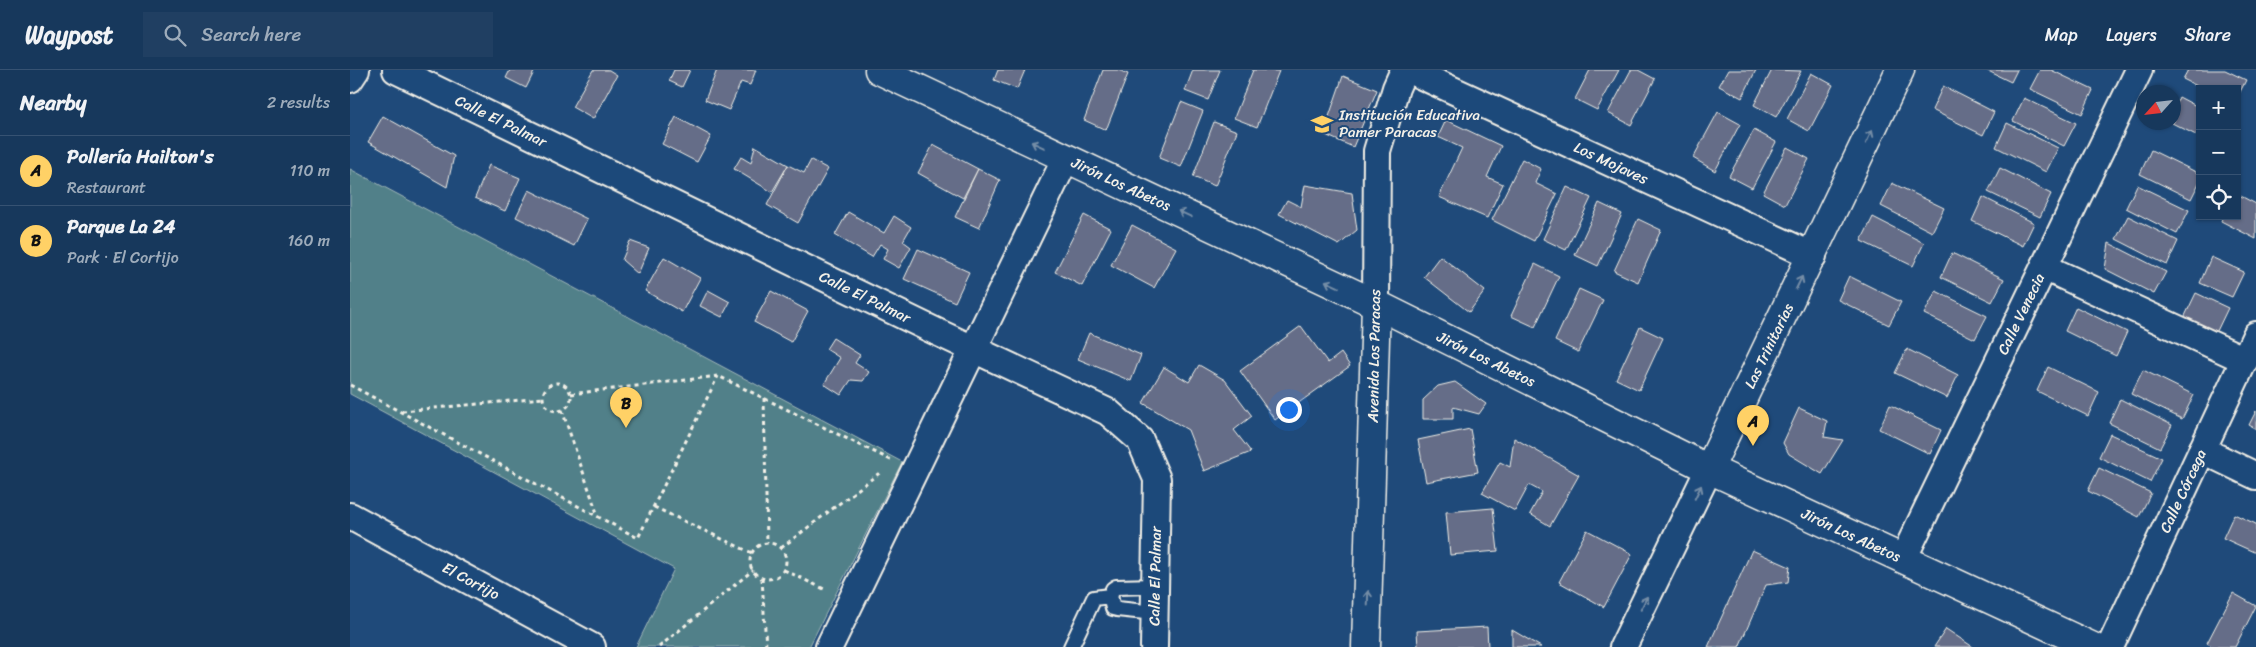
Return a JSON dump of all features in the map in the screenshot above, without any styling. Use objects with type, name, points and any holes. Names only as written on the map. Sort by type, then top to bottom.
[{"type":"street","points":[[350,79],[356,70]]},
{"type":"street","name":"Calle El Palmar","points":[[396,70],[973,349],[1108,412],[1140,440],[1157,479],[1154,647]]},
{"type":"street","name":"Jirón Los Abetos","points":[[879,70],[1376,304],[1710,469],[2093,647]]},
{"type":"street","name":"Avenida Los Paracas","points":[[1366,647],[1376,304],[1377,151],[1396,88],[1404,70]]},
{"type":"street","name":"Los Mojaves","points":[[1409,70],[1813,256]]},
{"type":"street","name":"Las Trinitarias","points":[[1623,647],[1813,256],[1900,70]]},
{"type":"street","name":"Calle Venecia","points":[[1903,559],[2139,70]]},
{"type":"street","points":[[829,647],[1066,158]]},
{"type":"street","points":[[2044,267],[2245,360]]},
{"type":"street","name":"Calle Córcega","points":[[2110,647],[2256,335]]},
{"type":"street","points":[[2202,450],[2256,476]]},
{"type":"street","name":"El Cortijo","points":[[350,516],[592,647]]},
{"type":"lane","points":[[1155,586],[1116,587],[1110,596],[1113,608],[1155,613]]},
{"type":"lane","points":[[1071,647],[1094,598],[1110,596]]},
{"type":"path","points":[[350,385],[638,538],[718,376]]},
{"type":"path","points":[[571,394],[718,376],[895,462],[781,548]]},
{"type":"path","points":[[557,382],[566,386],[571,394],[570,403],[562,410],[550,410],[543,398],[543,393],[548,385],[557,382]]},
{"type":"path","points":[[400,411],[543,398]]},
{"type":"path","points":[[764,398],[767,542]]},
{"type":"path","points":[[562,410],[598,516]]},
{"type":"path","points":[[654,507],[752,553]]},
{"type":"path","points":[[767,542],[781,548],[786,558],[784,570],[772,579],[762,578],[750,565],[752,553],[758,546],[767,542]]},
{"type":"path","points":[[658,647],[753,570]]},
{"type":"path","points":[[784,570],[851,601]]},
{"type":"path","points":[[762,578],[766,647]]},
{"type":"green space","points":[[350,169],[902,462],[809,647],[636,647],[674,569],[350,394]]},
{"type":"building","points":[[510,70],[535,70],[526,88],[506,78]]},
{"type":"building","points":[[593,70],[609,70],[617,75],[593,119],[572,107]]},
{"type":"building","points":[[674,70],[690,70],[682,87],[669,81]]},
{"type":"building","points":[[717,70],[756,70],[750,85],[741,82],[729,110],[705,100]]},
{"type":"building","points":[[998,70],[1025,70],[1017,89],[994,80]]},
{"type":"building","points":[[1103,70],[1118,70],[1128,74],[1106,130],[1084,120]]},
{"type":"building","points":[[1193,70],[1220,70],[1208,100],[1185,91]]},
{"type":"building","points":[[1253,70],[1279,71],[1257,127],[1234,118]]},
{"type":"building","points":[[1590,70],[1619,70],[1597,110],[1575,99]]},
{"type":"building","points":[[1631,70],[1638,70],[1655,79],[1631,125],[1608,113]]},
{"type":"building","points":[[1728,70],[1756,70],[1742,98],[1719,86]]},
{"type":"building","points":[[1772,70],[1801,71],[1776,117],[1754,105]]},
{"type":"building","points":[[1986,70],[2017,70],[2011,82]]},
{"type":"building","points":[[2040,70],[2051,70],[2093,90],[2082,114],[2030,89]]},
{"type":"building","points":[[2188,70],[2225,70],[2246,80],[2241,90],[2241,85],[2196,86],[2183,79]]},
{"type":"building","points":[[1811,73],[1833,85],[1809,131],[1787,119]]},
{"type":"building","points":[[1343,76],[1377,90],[1353,147],[1323,134]]},
{"type":"building","points":[[1943,86],[1994,112],[1983,135],[1932,110]]},
{"type":"building","points":[[2024,98],[2076,123],[2064,146],[2013,121]]},
{"type":"building","points":[[2181,98],[2196,106],[2196,135],[2181,128]]},
{"type":"building","points":[[1181,102],[1203,111],[1181,167],[1159,158]]},
{"type":"building","points":[[1718,112],[1740,124],[1715,171],[1693,158]]},
{"type":"building","points":[[383,116],[454,156],[447,187],[368,142]]},
{"type":"building","points":[[676,117],[711,136],[697,162],[662,144]]},
{"type":"building","points":[[1446,120],[1501,146],[1487,177],[1503,184],[1487,218],[1439,197],[1462,148],[1438,137]]},
{"type":"building","points":[[1214,122],[1237,131],[1215,186],[1193,177]]},
{"type":"building","points":[[2007,123],[2058,148],[2046,172],[1996,147]]},
{"type":"building","points":[[1754,130],[1776,142],[1752,188],[1729,176]]},
{"type":"building","points":[[933,145],[978,169],[963,198],[918,173]]},
{"type":"building","points":[[755,146],[788,165],[772,192],[734,169],[741,157],[751,163]]},
{"type":"building","points":[[1787,147],[1809,159],[1785,205],[1763,193]]},
{"type":"building","points":[[2151,150],[2196,172],[2196,189],[2191,199],[2140,174]]},
{"type":"building","points":[[1522,159],[1541,169],[1535,183],[1557,194],[1534,241],[1492,220]]},
{"type":"building","points":[[811,160],[828,169],[798,223],[767,205],[788,165],[804,173]]},
{"type":"building","points":[[489,165],[520,178],[505,211],[475,198]]},
{"type":"building","points":[[2000,168],[2051,194],[2040,217],[1988,192]]},
{"type":"building","points":[[978,169],[1000,180],[979,228],[955,217]]},
{"type":"building","points":[[1892,183],[1944,208],[1932,232],[1881,206]]},
{"type":"building","points":[[1305,185],[1352,193],[1357,230],[1339,245],[1279,214],[1287,200],[1301,207]]},
{"type":"building","points":[[2137,185],[2189,210],[2177,234],[2126,208]]},
{"type":"building","points":[[1567,187],[1591,198],[1566,250],[1543,239]]},
{"type":"building","points":[[529,190],[587,219],[574,246],[516,217]]},
{"type":"building","points":[[2241,196],[2256,204],[2256,239],[2221,221],[2241,220]]},
{"type":"building","points":[[1983,197],[2034,223],[2023,246],[1972,221]]},
{"type":"building","points":[[1599,203],[1622,214],[1598,266],[1575,255]]},
{"type":"building","points":[[848,212],[884,233],[894,216],[911,227],[903,241],[911,247],[899,268],[883,259],[888,249],[880,244],[872,257],[835,235]]},
{"type":"building","points":[[1084,215],[1111,229],[1082,286],[1055,272]]},
{"type":"building","points":[[2128,216],[2178,241],[2167,265],[2116,239]]},
{"type":"building","points":[[1873,217],[1924,243],[1913,266],[1861,241]]},
{"type":"building","points":[[1638,219],[1661,230],[1638,282],[1614,271]]},
{"type":"building","points":[[1132,225],[1176,248],[1154,288],[1111,265]]},
{"type":"building","points":[[630,241],[649,248],[638,274],[622,260]]},
{"type":"building","points":[[2109,243],[2166,272],[2154,294],[2105,269]]},
{"type":"building","points":[[918,249],[969,272],[955,302],[904,279]]},
{"type":"building","points":[[1952,253],[2004,279],[1992,302],[1941,277]]},
{"type":"building","points":[[1440,256],[1485,291],[1469,312],[1424,277]]},
{"type":"building","points":[[664,257],[700,278],[682,312],[645,291]]},
{"type":"building","points":[[2211,257],[2244,272],[2232,297],[2200,283]]},
{"type":"building","points":[[1535,264],[1559,276],[1535,327],[1511,316]]},
{"type":"building","points":[[1849,276],[1901,302],[1889,325],[1838,300]]},
{"type":"building","points":[[1579,289],[1603,300],[1578,352],[1555,341]]},
{"type":"building","points":[[708,290],[730,302],[722,317],[700,306]]},
{"type":"building","points":[[771,291],[808,311],[791,342],[754,322]]},
{"type":"building","points":[[1936,291],[1987,316],[1975,339],[1924,314]]},
{"type":"building","points":[[2196,293],[2228,308],[2216,333],[2184,318]]},
{"type":"building","points":[[2076,307],[2127,332],[2116,356],[2065,331]]},
{"type":"building","points":[[1301,326],[1328,363],[1341,353],[1350,366],[1275,420],[1240,371]]},
{"type":"building","points":[[1640,327],[1663,338],[1639,390],[1616,379]]},
{"type":"building","points":[[1089,333],[1141,355],[1131,381],[1078,359]]},
{"type":"building","points":[[833,338],[860,355],[855,363],[869,372],[863,381],[851,380],[841,395],[824,384],[840,358],[826,349]]},
{"type":"building","points":[[1907,349],[1958,375],[1947,398],[1895,373]]},
{"type":"building","points":[[1199,365],[1225,380],[1252,416],[1234,430],[1251,452],[1204,471],[1188,430],[1143,403],[1164,367],[1189,382]]},
{"type":"building","points":[[2048,367],[2099,392],[2088,416],[2037,391]]},
{"type":"building","points":[[2143,370],[2194,395],[2182,419],[2131,394]]},
{"type":"building","points":[[1455,382],[1486,404],[1479,414],[1453,407],[1453,419],[1423,419],[1423,400],[1438,386]]},
{"type":"building","points":[[2120,399],[2172,425],[2160,448],[2109,423]]},
{"type":"building","points":[[1890,405],[1941,430],[1930,454],[1879,429]]},
{"type":"building","points":[[1799,408],[1827,421],[1824,437],[1843,440],[1822,474],[1789,454],[1783,443]]},
{"type":"building","points":[[2256,411],[2256,429],[2249,425]]},
{"type":"building","points":[[1470,429],[1478,472],[1426,482],[1418,440]]},
{"type":"building","points":[[2110,434],[2162,458],[2150,482],[2099,457]]},
{"type":"building","points":[[1514,438],[1579,475],[1550,526],[1530,514],[1542,492],[1529,485],[1515,511],[1482,493],[1500,462],[1510,467]]},
{"type":"building","points":[[2099,468],[2151,493],[2139,517],[2088,491]]},
{"type":"building","points":[[1493,508],[1498,551],[1450,555],[1446,512]]},
{"type":"building","points":[[2234,514],[2256,524],[2256,553],[2223,538]]},
{"type":"building","points":[[1587,530],[1632,554],[1604,607],[1559,582]]},
{"type":"building","points":[[1752,550],[1790,567],[1788,582],[1766,585],[1739,647],[1708,647]]},
{"type":"building","points":[[2233,593],[2256,606],[2235,647],[2214,647],[2207,643]]},
{"type":"building","points":[[1487,627],[1488,647],[1418,647],[1417,631]]},
{"type":"building","points":[[1946,629],[1973,647],[1934,647]]},
{"type":"building","points":[[1512,630],[1541,647],[1512,647]]},
{"type":"place","name":"Institución Educativa Pamer Paracas","points":[[1322,124]]},
{"type":"place","name":"Parque La 24","points":[[626,428]]},
{"type":"place","name":"Pollería Hailton's","points":[[1753,446]]}]
